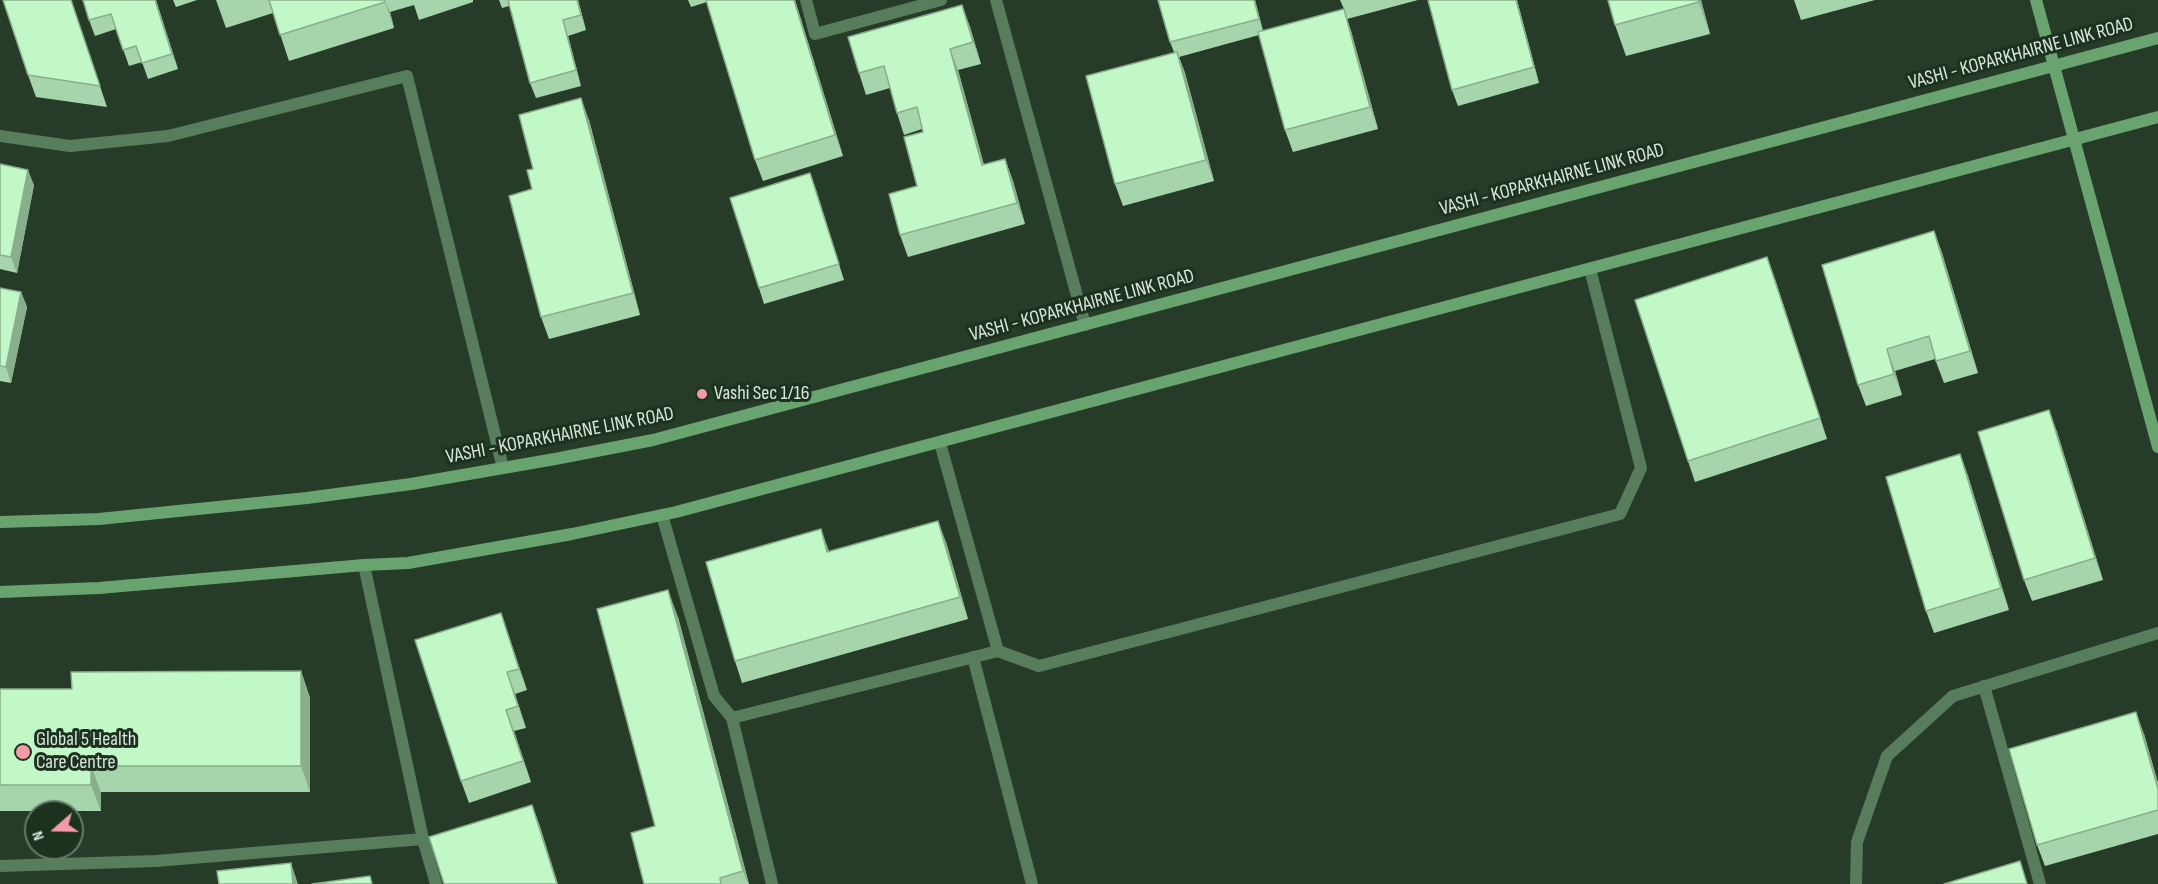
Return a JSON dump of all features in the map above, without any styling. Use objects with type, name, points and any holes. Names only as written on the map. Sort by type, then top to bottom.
[{"type":"main road","points":[[2036,0],[2158,447]]},
{"type":"main road","name":"VASHI - KOPARKHAIRNE LINK ROAD","points":[[0,522],[99,519],[307,498],[411,484],[653,440],[2158,38]]},
{"type":"main road","points":[[0,592],[99,588],[408,563],[662,515],[940,443],[2158,117]]},
{"type":"street","points":[[806,0],[815,34],[941,0]]},
{"type":"street","points":[[996,0],[1085,325]]},
{"type":"street","points":[[0,136],[70,146],[168,136],[407,76],[503,468]]},
{"type":"street","points":[[732,718],[998,651],[1039,666],[1620,514],[1641,468],[1590,269]]},
{"type":"street","points":[[940,443],[998,651]]},
{"type":"street","points":[[662,515],[714,696],[732,718],[772,884]]},
{"type":"street","points":[[364,565],[423,839],[436,884]]},
{"type":"street","points":[[1856,884],[1857,842],[1887,756],[1953,696],[2158,633]]},
{"type":"street","points":[[973,657],[1032,884]]},
{"type":"street","points":[[1984,686],[2040,884]]},
{"type":"street","points":[[0,866],[156,861],[423,839]]},
{"type":"building","points":[[3,0],[71,0],[100,86],[28,75]]},
{"type":"building","points":[[83,0],[155,0],[172,54],[142,63],[136,46],[123,50],[111,14],[89,20]]},
{"type":"building","points":[[269,0],[384,0],[385,2],[280,35]]},
{"type":"building","points":[[508,0],[577,0],[581,15],[563,20],[576,70],[530,83]]},
{"type":"building","points":[[706,0],[794,0],[835,135],[755,160]]},
{"type":"building","points":[[1158,0],[1254,0],[1259,19],[1170,42]]},
{"type":"building","points":[[1428,0],[1516,0],[1534,67],[1452,90]]},
{"type":"building","points":[[1608,0],[1698,0],[1699,2],[1615,25]]},
{"type":"building","points":[[962,5],[973,42],[950,49],[982,165],[1005,159],[1017,203],[900,235],[889,194],[917,186],[904,137],[923,132],[917,107],[897,113],[884,66],[859,73],[848,37]]},
{"type":"building","points":[[1344,9],[1370,107],[1285,130],[1258,32]]},
{"type":"building","points":[[1177,52],[1206,160],[1115,184],[1086,76]]},
{"type":"building","points":[[581,98],[633,293],[541,317],[509,196],[532,189],[527,170],[533,169],[519,115]]},
{"type":"building","points":[[0,164],[28,170],[11,257],[0,255]]},
{"type":"building","points":[[810,173],[839,264],[759,288],[730,198]]},
{"type":"building","points":[[1934,231],[1970,351],[1936,361],[1929,336],[1887,349],[1894,374],[1858,385],[1822,265]]},
{"type":"building","points":[[1767,257],[1820,418],[1688,461],[1635,300]]},
{"type":"building","points":[[0,288],[21,292],[6,367],[0,366]]},
{"type":"building","points":[[2049,410],[2095,558],[2024,580],[1978,432]]},
{"type":"building","points":[[1960,454],[2001,588],[1926,611],[1886,477]]},
{"type":"building","points":[[938,521],[960,597],[735,661],[706,562],[821,529],[827,552]]},
{"type":"building","points":[[668,590],[743,871],[720,878],[721,884],[644,884],[631,833],[655,826],[597,609]]},
{"type":"building","points":[[501,613],[519,669],[507,672],[518,706],[506,710],[523,761],[461,781],[415,640]]},
{"type":"building","points":[[301,671],[301,766],[91,766],[91,785],[0,785],[0,689],[72,689],[71,672]]},
{"type":"building","points":[[2136,712],[2158,789],[2158,810],[2037,845],[2009,749]]},
{"type":"building","points":[[532,805],[557,884],[444,884],[429,837]]},
{"type":"building","points":[[2020,861],[2027,884],[1944,884]]},
{"type":"building","points":[[291,863],[293,884],[219,884],[217,871]]},
{"type":"building","points":[[370,876],[372,884],[312,884]]},
{"type":"place","name":"Vashi Sec 1/16","points":[[702,394]]},
{"type":"place","name":"Global 5 Health Care Centre","points":[[23,752]]}]
